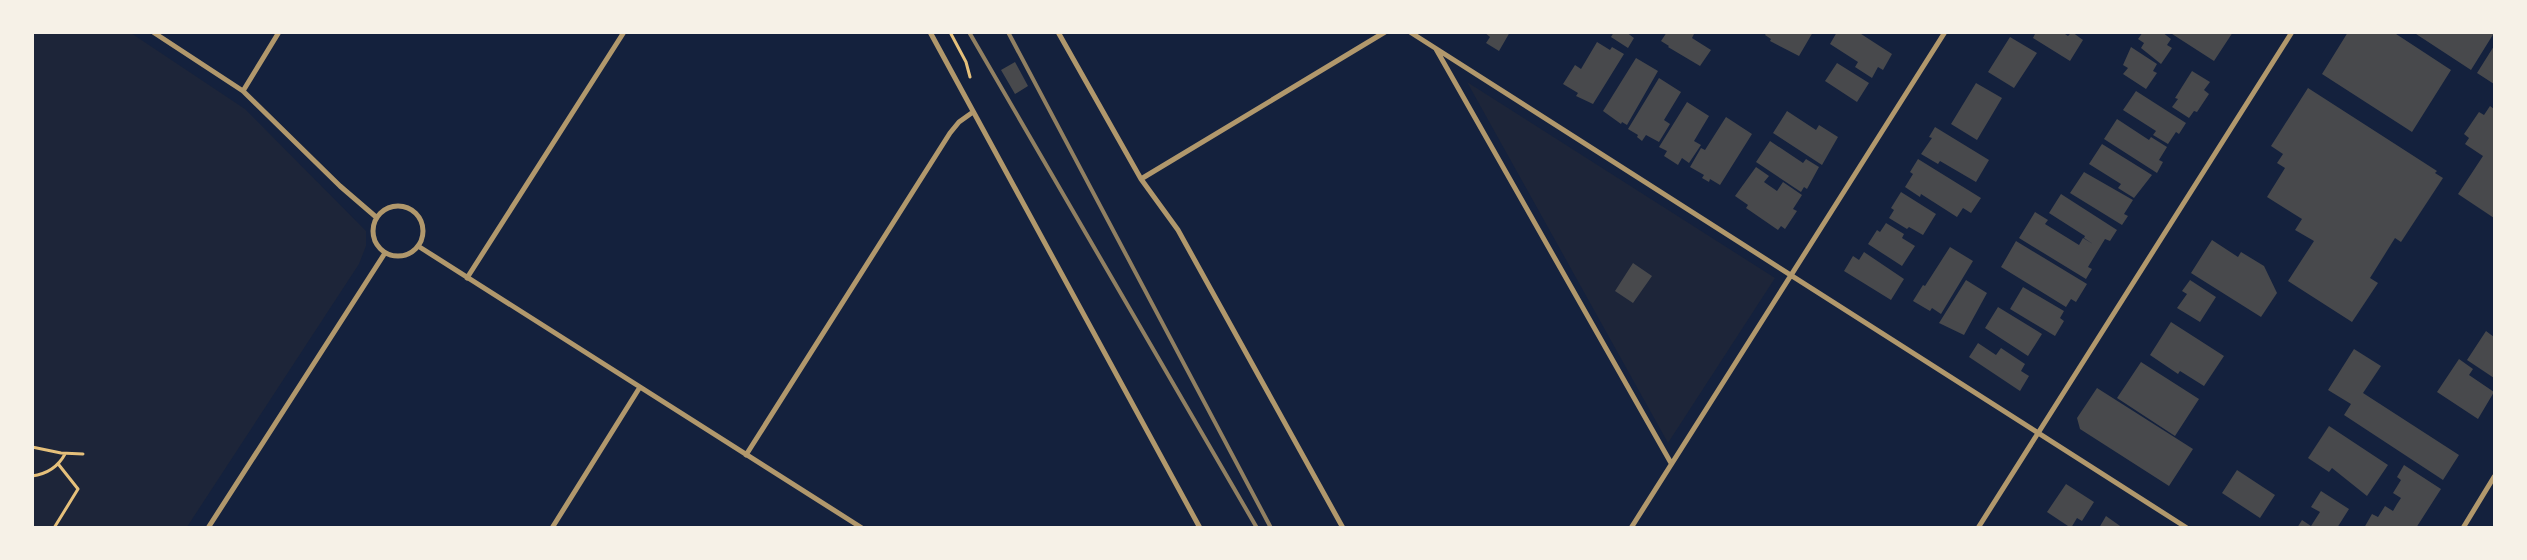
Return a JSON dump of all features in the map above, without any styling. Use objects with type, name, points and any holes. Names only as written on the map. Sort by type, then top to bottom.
[{"type":"street","points":[[153,32],[242,91],[340,186],[376,217]]},
{"type":"street","points":[[242,91],[279,32]]},
{"type":"street","points":[[467,278],[624,32]]},
{"type":"street","points":[[930,32],[1200,528]]},
{"type":"street","points":[[1058,32],[1141,179],[1178,230],[1343,528]]},
{"type":"street","points":[[1141,179],[1385,32]]},
{"type":"street","points":[[1410,32],[2187,528]]},
{"type":"street","points":[[1630,528],[1945,32]]},
{"type":"street","points":[[1978,528],[2292,32]]},
{"type":"street","points":[[1436,49],[1671,463]]},
{"type":"street","points":[[746,455],[950,133],[959,122],[973,112]]},
{"type":"street","points":[[390,206],[404,206],[412,210],[420,219],[423,228],[418,246],[402,256],[385,253],[377,246],[373,237],[373,226],[376,217],[390,206]]},
{"type":"street","points":[[418,246],[862,528]]},
{"type":"street","points":[[208,528],[385,253]]},
{"type":"street","points":[[552,528],[640,387]]},
{"type":"street","points":[[2463,528],[2494,477]]},
{"type":"path","points":[[32,447],[83,454]]},
{"type":"path","points":[[32,476],[41,475],[59,465],[65,453]]},
{"type":"path","points":[[54,528],[78,489],[59,465]]},
{"type":"shaded area","points":[[32,33],[131,33],[245,109],[366,231],[366,246],[359,264],[187,527],[33,527]]},
{"type":"shaded area","points":[[1467,82],[1775,278],[1668,443]]},
{"type":"building","points":[[1484,32],[1510,32],[1499,51],[1486,43],[1490,37]]},
{"type":"building","points":[[1614,32],[1626,32],[1634,38],[1628,48],[1611,37]]},
{"type":"building","points":[[1667,32],[1692,32],[1694,34],[1692,38],[1711,50],[1700,66],[1661,41]]},
{"type":"building","points":[[1767,32],[1813,32],[1799,56],[1770,41],[1771,39],[1765,35]]},
{"type":"building","points":[[1837,32],[1858,32],[1892,54],[1883,70],[1878,67],[1872,78],[1855,67],[1858,62],[1830,44]]},
{"type":"building","points":[[2032,32],[2062,32],[2068,36],[2072,32],[2083,40],[2070,61],[2033,38],[2035,34]]},
{"type":"building","points":[[2143,32],[2162,32],[2171,39],[2167,45],[2172,48],[2161,64],[2141,48],[2144,43],[2138,39]]},
{"type":"building","points":[[2169,32],[2233,32],[2214,61]]},
{"type":"building","points":[[2348,32],[2393,32],[2451,70],[2412,132],[2322,74]]},
{"type":"building","points":[[2413,32],[2494,32],[2494,33],[2471,70]]},
{"type":"building","points":[[2010,37],[2037,53],[2014,88],[1988,72]]},
{"type":"building","points":[[1597,42],[1610,50],[1612,47],[1624,54],[1593,104],[1576,96],[1578,93],[1563,84],[1575,65],[1581,69]]},
{"type":"building","points":[[2494,46],[2494,84],[2477,73]]},
{"type":"building","points":[[2131,47],[2157,64],[2153,71],[2157,73],[2146,89],[2123,74],[2128,68],[2123,65]]},
{"type":"building","points":[[1636,58],[1658,71],[1627,125],[1622,122],[1621,124],[1603,111]]},
{"type":"building","points":[[1015,62],[1028,86],[1015,94],[1001,70]]},
{"type":"building","points":[[1837,63],[1869,83],[1857,102],[1825,81]]},
{"type":"building","points":[[2192,71],[2210,82],[2204,90],[2209,94],[2197,112],[2194,111],[2189,118],[2172,107],[2178,99],[2175,98]]},
{"type":"building","points":[[1659,78],[1681,92],[1664,120],[1670,124],[1659,142],[1646,135],[1642,141],[1637,137],[1638,135],[1628,129]]},
{"type":"building","points":[[1976,83],[2002,98],[1977,140],[1951,124]]},
{"type":"building","points":[[2308,88],[2437,171],[2435,173],[2443,178],[2401,242],[2395,238],[2370,278],[2378,283],[2352,322],[2288,281],[2314,241],[2295,230],[2302,219],[2267,197],[2285,168],[2277,163],[2283,154],[2271,146]]},
{"type":"building","points":[[2136,91],[2186,123],[2179,134],[2176,132],[2168,144],[2153,135],[2156,131],[2123,110]]},
{"type":"building","points":[[1687,102],[1709,116],[1694,141],[1701,145],[1689,163],[1682,158],[1678,165],[1664,156],[1667,151],[1659,147]]},
{"type":"building","points":[[2490,106],[2494,109],[2494,218],[2458,194],[2483,156],[2465,144],[2469,138],[2464,134],[2479,112],[2484,115]]},
{"type":"building","points":[[1787,111],[1816,130],[1819,125],[1838,137],[1822,165],[1773,133]]},
{"type":"building","points":[[1726,117],[1752,134],[1720,185],[1710,179],[1709,182],[1702,178],[1704,175],[1690,167],[1701,148],[1705,150]]},
{"type":"building","points":[[2117,119],[2149,140],[2151,137],[2167,147],[2159,160],[2163,162],[2157,173],[2104,139]]},
{"type":"building","points":[[1935,127],[1989,160],[1976,182],[1940,161],[1938,164],[1921,154],[1932,138],[1929,137]]},
{"type":"building","points":[[1770,141],[1803,163],[1806,159],[1819,167],[1807,189],[1804,187],[1801,192],[1756,162]]},
{"type":"building","points":[[2102,144],[2152,175],[2134,198],[2118,188],[2121,184],[2089,164]]},
{"type":"building","points":[[1918,159],[1981,198],[1971,213],[1963,208],[1957,217],[1921,194],[1920,197],[1905,187],[1913,174],[1910,172]]},
{"type":"building","points":[[1756,167],[1769,176],[1764,182],[1777,191],[1783,182],[1802,195],[1793,209],[1797,211],[1785,229],[1781,226],[1778,230],[1746,208],[1748,205],[1735,196]]},
{"type":"building","points":[[2084,172],[2133,200],[2124,214],[2128,216],[2122,225],[2070,193]]},
{"type":"building","points":[[1901,192],[1936,214],[1923,235],[1909,227],[1907,229],[1889,218],[1894,210],[1891,208]]},
{"type":"building","points":[[2061,194],[2117,230],[2110,241],[2105,239],[2088,267],[2092,269],[2086,279],[2019,238],[2035,212],[2048,220],[2045,224],[2079,245],[2083,238],[2093,244],[2084,238],[2085,236],[2049,213]]},
{"type":"building","points":[[1886,223],[1904,234],[1902,238],[1915,246],[1902,266],[1868,244],[1877,230],[1880,232]]},
{"type":"building","points":[[2212,240],[2238,257],[2241,252],[2264,266],[2277,293],[2261,317],[2191,273]]},
{"type":"building","points":[[2016,241],[2087,284],[2076,302],[2071,299],[2066,307],[2001,267]]},
{"type":"building","points":[[1950,247],[1973,261],[1941,314],[1932,308],[1930,311],[1913,301]]},
{"type":"building","points":[[1864,252],[1904,279],[1891,300],[1844,271],[1853,256],[1859,260]]},
{"type":"building","points":[[1633,263],[1652,276],[1633,303],[1615,291]]},
{"type":"building","points":[[1966,280],[1987,293],[1964,335],[1939,323]]},
{"type":"building","points":[[2190,280],[2216,297],[2200,322],[2177,308],[2187,294],[2182,291]]},
{"type":"building","points":[[2023,287],[2064,311],[2060,318],[2064,321],[2055,336],[2010,309]]},
{"type":"building","points":[[1998,307],[2042,334],[2028,356],[1985,328]]},
{"type":"building","points":[[2171,322],[2224,356],[2204,386],[2180,371],[2178,374],[2150,355]]},
{"type":"building","points":[[2486,331],[2494,337],[2494,378],[2467,360]]},
{"type":"building","points":[[1978,343],[1996,355],[2001,348],[2025,364],[2021,371],[2029,376],[2020,391],[1969,357]]},
{"type":"building","points":[[2354,349],[2381,366],[2363,393],[2459,455],[2443,480],[2344,415],[2351,404],[2328,390]]},
{"type":"building","points":[[2459,359],[2473,369],[2469,375],[2494,392],[2478,419],[2437,392]]},
{"type":"building","points":[[2141,362],[2199,399],[2175,436],[2117,398]]},
{"type":"building","points":[[2097,388],[2193,449],[2169,486],[2080,429],[2077,418]]},
{"type":"building","points":[[2329,426],[2388,465],[2367,496],[2332,468],[2329,472],[2308,458]]},
{"type":"building","points":[[2404,465],[2441,489],[2416,528],[2364,528],[2372,514],[2378,517],[2385,506],[2393,511],[2401,498],[2393,493],[2401,480],[2397,477]]},
{"type":"building","points":[[2237,470],[2275,495],[2260,518],[2222,493]]},
{"type":"building","points":[[2066,484],[2094,502],[2082,521],[2077,518],[2071,528],[2047,512]]},
{"type":"building","points":[[2321,491],[2349,509],[2337,528],[2297,528],[2302,520],[2311,526],[2320,512],[2311,507]]},
{"type":"building","points":[[2106,516],[2123,528],[2099,528]]},
{"type":"railway","points":[[969,32],[1257,528]]},
{"type":"railway","points":[[1008,32],[1271,528]]}]
